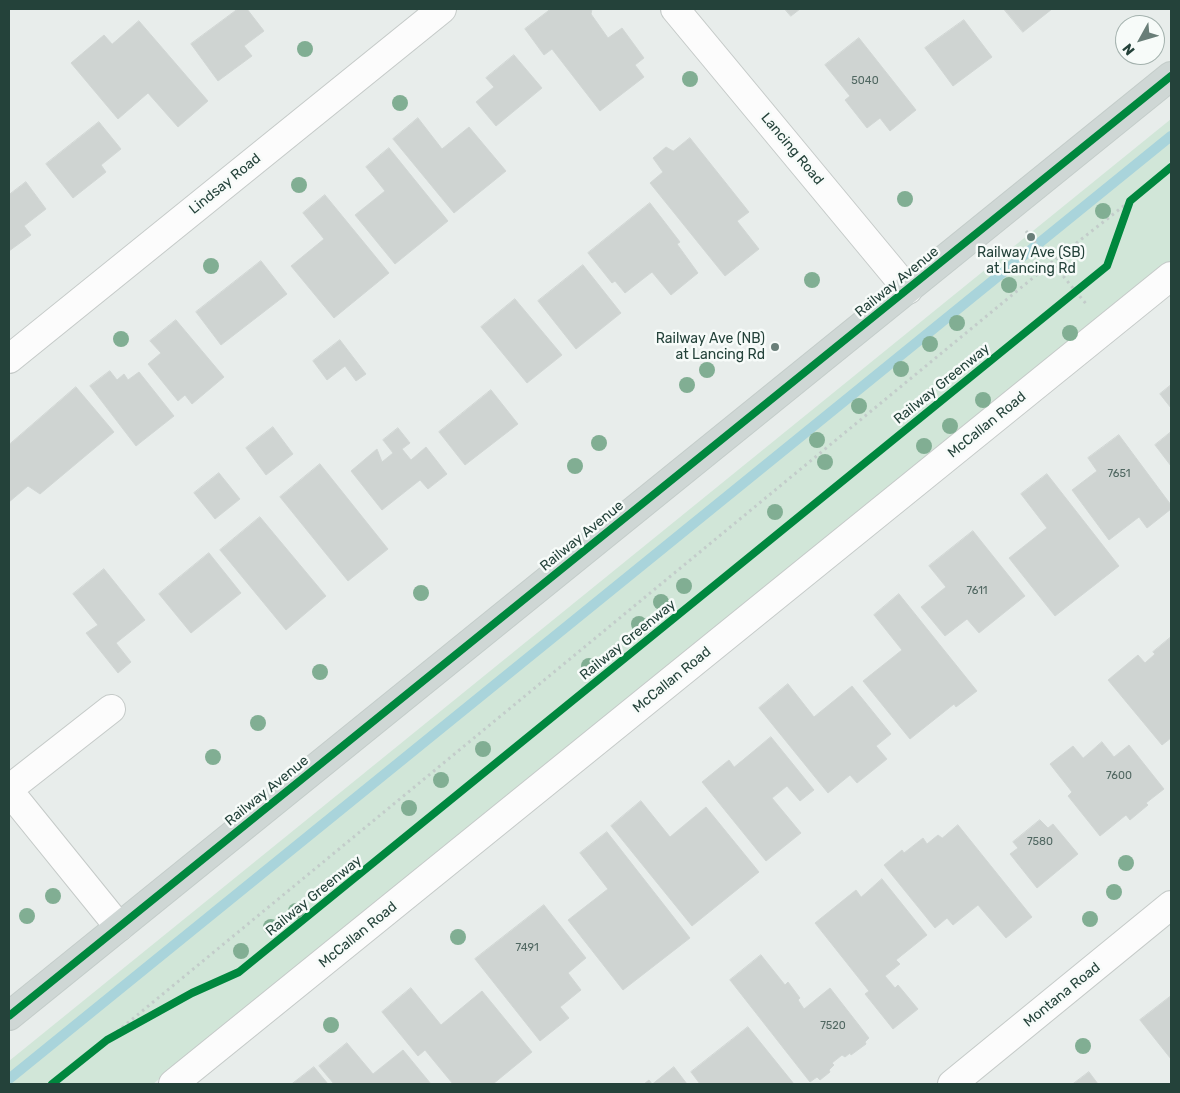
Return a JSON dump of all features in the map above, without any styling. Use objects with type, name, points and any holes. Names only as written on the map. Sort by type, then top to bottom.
[{"type":"main road","name":"Railway Avenue","points":[[9,1016],[1171,76]]},
{"type":"street","name":"Lindsay Road","points":[[9,359],[442,9]]},
{"type":"street","name":"Lancing Road","points":[[676,9],[908,290]]},
{"type":"street","name":"McCallan Road","points":[[174,1084],[1171,276]]},
{"type":"street","points":[[111,709],[9,790],[119,926]]},
{"type":"street","name":"Montana Road","points":[[952,1084],[1171,905]]},
{"type":"path","points":[[100,1046],[1051,263],[1137,195]]},
{"type":"path","points":[[1123,220],[1130,201]]},
{"type":"path","points":[[1008,207],[1051,263],[1106,328]]},
{"type":"path","points":[[1068,298],[1084,285]]},
{"type":"path","points":[[107,1040],[149,1016]]},
{"type":"green space","points":[[1171,119],[1171,273],[153,1084],[9,1084],[9,1061]]},
{"type":"building","points":[[238,9],[247,9],[264,31],[244,46],[252,56],[218,81],[191,44]]},
{"type":"building","points":[[551,9],[592,9],[591,14],[608,38],[622,28],[644,58],[635,65],[644,77],[600,111],[552,49],[544,55],[525,29]]},
{"type":"building","points":[[785,9],[800,9],[791,16]]},
{"type":"building","points":[[1004,9],[1052,9],[1023,32]]},
{"type":"building","points":[[964,20],[992,57],[953,86],[925,48]]},
{"type":"building","points":[[139,21],[208,101],[178,127],[148,93],[118,119],[71,63],[104,35],[112,44]]},
{"type":"building","points":[[859,38],[916,110],[890,131],[880,118],[867,128],[845,100],[850,96],[825,65]]},
{"type":"building","points":[[514,55],[542,88],[496,126],[476,102],[494,87],[486,78]]},
{"type":"building","points":[[418,118],[442,149],[469,127],[506,171],[454,213],[393,139]]},
{"type":"building","points":[[99,122],[121,149],[101,165],[106,172],[73,198],[46,164]]},
{"type":"building","points":[[690,138],[749,212],[737,221],[759,249],[725,276],[650,183],[663,172],[653,158],[666,147],[673,151]]},
{"type":"building","points":[[389,148],[448,221],[395,264],[355,215],[385,191],[366,167]]},
{"type":"building","points":[[26,182],[46,209],[24,226],[31,235],[9,251],[9,195]]},
{"type":"building","points":[[325,195],[389,273],[334,318],[291,266],[324,239],[303,213]]},
{"type":"building","points":[[650,203],[680,242],[677,244],[698,273],[671,295],[652,272],[625,293],[615,281],[612,283],[588,253]]},
{"type":"building","points":[[261,261],[287,294],[221,345],[196,312]]},
{"type":"building","points":[[583,265],[621,313],[576,349],[538,301]]},
{"type":"building","points":[[515,299],[562,355],[527,383],[481,327]]},
{"type":"building","points":[[176,320],[224,377],[192,404],[185,395],[178,401],[148,364],[161,353],[150,341]]},
{"type":"building","points":[[340,340],[366,374],[356,381],[345,366],[327,380],[313,361]]},
{"type":"building","points":[[110,371],[117,380],[124,374],[128,380],[139,372],[174,416],[136,446],[90,386]]},
{"type":"building","points":[[1171,385],[1171,408],[1160,394]]},
{"type":"building","points":[[76,387],[114,432],[40,494],[28,486],[9,502],[9,445]]},
{"type":"building","points":[[491,390],[518,424],[465,465],[439,432]]},
{"type":"building","points":[[273,427],[293,454],[266,475],[246,448]]},
{"type":"building","points":[[398,428],[410,443],[402,449],[411,460],[426,447],[447,474],[428,489],[420,480],[382,510],[351,471],[377,449],[382,462],[393,453],[383,440]]},
{"type":"building","points":[[1171,432],[1171,466],[1155,445]]},
{"type":"building","points":[[1119,435],[1171,505],[1171,509],[1147,528],[1139,517],[1109,540],[1072,490],[1097,471],[1088,458]]},
{"type":"building","points":[[320,464],[388,549],[348,581],[280,497]]},
{"type":"building","points":[[219,473],[240,499],[215,519],[194,493]]},
{"type":"building","points":[[1047,474],[1119,566],[1055,616],[1009,558],[1047,528],[1021,494]]},
{"type":"building","points":[[260,517],[326,596],[286,630],[220,550]]},
{"type":"building","points":[[973,531],[1025,596],[979,633],[967,619],[945,636],[921,607],[946,587],[929,566]]},
{"type":"building","points":[[209,553],[241,593],[191,633],[159,594]]},
{"type":"building","points":[[104,569],[145,620],[116,643],[131,662],[118,673],[86,633],[98,625],[73,594]]},
{"type":"building","points":[[899,594],[977,691],[956,707],[954,704],[910,739],[863,681],[902,650],[874,615]]},
{"type":"building","points":[[1171,637],[1171,738],[1162,745],[1108,680],[1138,655],[1145,663],[1155,654],[1153,652]]},
{"type":"building","points":[[788,684],[814,717],[852,686],[891,734],[876,746],[887,759],[857,783],[850,775],[828,793],[759,708]]},
{"type":"building","points":[[771,737],[814,790],[800,801],[787,786],[772,798],[801,833],[766,861],[702,782],[729,760],[734,767]]},
{"type":"building","points":[[1102,742],[1114,757],[1129,745],[1164,789],[1146,803],[1148,805],[1130,820],[1126,815],[1100,836],[1068,796],[1072,792],[1050,764],[1073,746],[1083,758]]},
{"type":"building","points":[[641,801],[670,837],[706,807],[759,872],[692,926],[611,826]]},
{"type":"building","points":[[1040,820],[1048,828],[1053,824],[1078,854],[1037,888],[1010,854],[1018,848],[1013,842]]},
{"type":"building","points":[[958,825],[1032,917],[1006,938],[978,905],[953,925],[947,918],[935,928],[884,865],[902,850],[904,853],[923,838],[927,844],[938,835],[942,838]]},
{"type":"building","points":[[607,832],[690,938],[623,990],[568,920],[608,889],[580,853]]},
{"type":"building","points":[[882,879],[927,935],[896,960],[900,964],[885,976],[895,988],[898,985],[918,1009],[893,1029],[865,994],[869,991],[815,923],[856,890],[861,897]]},
{"type":"building","points":[[544,905],[586,958],[568,973],[581,990],[560,1007],[569,1018],[540,1041],[475,959]]},
{"type":"building","points":[[761,955],[785,985],[788,982],[800,998],[798,1000],[804,1009],[830,988],[869,1038],[865,1042],[866,1044],[851,1055],[850,1053],[845,1057],[842,1055],[832,1063],[834,1065],[829,1070],[830,1072],[820,1080],[817,1077],[810,1082],[730,980]]},
{"type":"building","points":[[411,988],[441,1025],[482,991],[532,1052],[493,1084],[453,1084],[425,1050],[418,1056],[382,1012]]},
{"type":"building","points":[[1171,996],[1171,1059],[1140,1020]]},
{"type":"building","points":[[748,1027],[794,1084],[700,1084],[691,1072]]},
{"type":"building","points":[[347,1043],[373,1074],[403,1050],[431,1084],[334,1084],[319,1066]]},
{"type":"building","points":[[314,1067],[328,1084],[292,1084]]},
{"type":"building","points":[[674,1067],[687,1084],[652,1084]]},
{"type":"building","points":[[1089,1072],[1098,1084],[1073,1084]]},
{"type":"building","points":[[649,1080],[652,1084],[644,1084]]},
{"type":"waterway","points":[[9,1079],[1171,136]]},
{"type":"cycle path","points":[[9,1016],[1171,76]]},
{"type":"cycle path","name":"Railway Greenway","points":[[52,1084],[107,1040],[192,993],[239,972],[1107,266],[1130,201],[1171,167]]},
{"type":"place","name":"Railway Ave (SB) at Lancing Rd","points":[[1031,237]]},
{"type":"place","name":"Railway Ave (NB) at Lancing Rd","points":[[775,347]]}]
